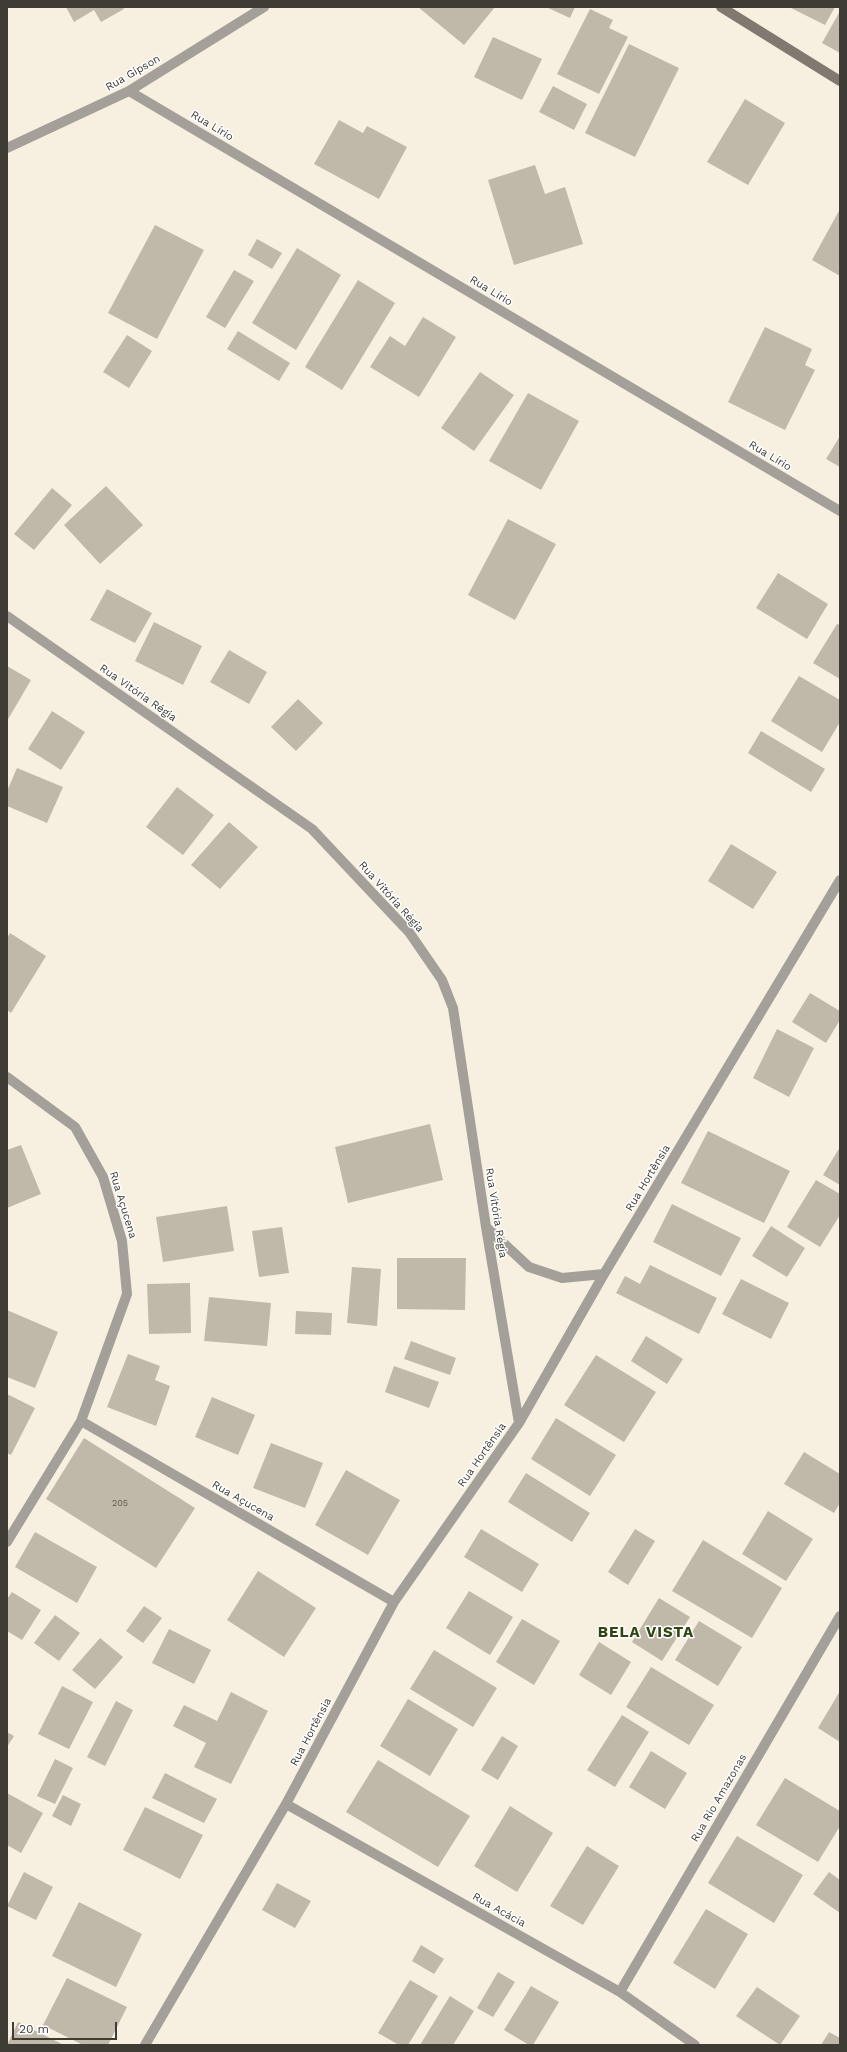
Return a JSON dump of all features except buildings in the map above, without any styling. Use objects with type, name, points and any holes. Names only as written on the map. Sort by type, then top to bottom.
[{"type":"street","name":"Rua Gipson","points":[[7,148],[129,91],[264,7]]},
{"type":"street","points":[[721,7],[840,81]]},
{"type":"street","name":"Rua Lírio","points":[[129,91],[840,511]]},
{"type":"street","name":"Rua Vitória Régia","points":[[7,616],[312,829],[409,932],[442,980],[453,1008],[486,1227],[519,1423]]},
{"type":"street","name":"Rua Hortênsia","points":[[145,2045],[286,1804],[394,1602],[519,1423],[604,1274],[840,880]]},
{"type":"street","name":"Rua Açucena","points":[[7,1077],[75,1127],[103,1177],[122,1242],[127,1294],[81,1421],[7,1542]]},
{"type":"street","points":[[486,1227],[529,1267],[562,1278],[604,1274]]},
{"type":"street","name":"Rua Açucena","points":[[81,1421],[394,1602]]},
{"type":"street","name":"Rua Rio Amazonas","points":[[620,1992],[840,1616]]},
{"type":"street","name":"Rua Acácia","points":[[286,1804],[620,1992],[695,2045]]},
{"type":"district","name":"BELA VISTA","points":[[646,1633]]}]
